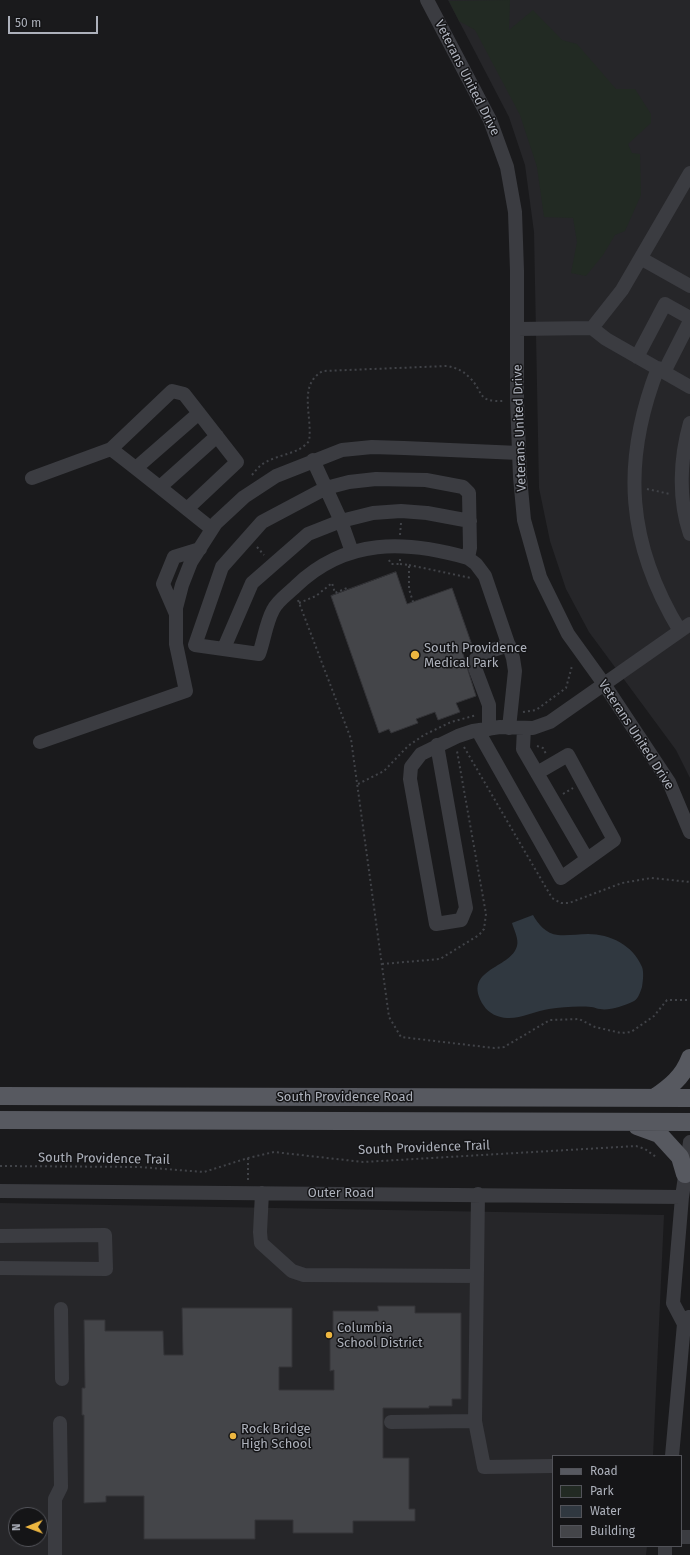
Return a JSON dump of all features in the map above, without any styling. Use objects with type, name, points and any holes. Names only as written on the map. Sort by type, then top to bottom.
[{"type":"main road","points":[[654,1098],[673,1085],[681,1076],[690,1058]]},
{"type":"main road","name":"South Providence Road","points":[[0,1096],[690,1098]]},
{"type":"main road","name":"South Providence Road","points":[[0,1120],[690,1122]]},
{"type":"main road","points":[[619,1122],[644,1127],[660,1134],[680,1157],[685,1174]]},
{"type":"street","name":"Veterans United Drive","points":[[427,0],[490,120],[507,167],[515,212],[519,453],[524,520],[540,577],[568,634],[604,684],[669,782],[690,830]]},
{"type":"street","points":[[592,328],[622,290],[642,259],[690,173]]},
{"type":"street","points":[[642,259],[690,286]]},
{"type":"street","points":[[637,357],[665,304],[690,318]]},
{"type":"street","points":[[437,745],[466,908],[461,920],[436,924],[410,779],[411,767],[421,754],[437,745],[458,736],[484,730],[533,728],[550,722],[685,627],[656,585],[636,522],[634,490],[638,431],[647,396],[690,322]]},
{"type":"street","points":[[517,330],[592,328],[606,340],[690,386]]},
{"type":"street","points":[[32,478],[112,449],[172,391],[184,394],[237,462],[186,509]]},
{"type":"street","points":[[136,468],[199,413]]},
{"type":"street","points":[[690,423],[682,469],[683,497],[690,534]]},
{"type":"street","points":[[160,487],[217,436]]},
{"type":"street","points":[[40,742],[186,691],[176,644],[176,614],[182,585],[191,562],[216,523],[244,497],[276,476],[313,460],[342,450],[372,448],[519,453]]},
{"type":"street","points":[[112,449],[212,529]]},
{"type":"street","points":[[313,460],[341,521],[352,552]]},
{"type":"street","points":[[195,645],[222,567],[262,522],[326,488],[349,482],[376,478],[426,480],[463,486],[469,493],[470,548],[468,558]]},
{"type":"street","points":[[224,648],[252,583],[308,534],[341,521],[373,513],[401,511],[427,513],[470,521]]},
{"type":"street","points":[[176,644],[224,648],[260,654],[273,609],[311,572],[352,552],[376,546],[400,545],[425,547],[468,558],[476,564],[485,576],[513,658],[515,672],[509,728]]},
{"type":"street","points":[[176,614],[163,584],[174,557],[200,549]]},
{"type":"street","points":[[509,645],[480,654],[475,660],[475,668],[489,705],[484,730],[561,878],[614,840],[568,755],[537,773]]},
{"type":"street","points":[[524,728],[523,749],[587,859]]},
{"type":"street","points":[[672,1455],[685,1372],[687,1320],[674,1303],[682,1197],[690,1142]]},
{"type":"street","name":"Outer Road","points":[[0,1191],[478,1194],[682,1197]]},
{"type":"street","points":[[262,1193],[260,1232],[261,1243],[292,1271],[304,1275],[477,1276]]},
{"type":"street","points":[[478,1194],[475,1421],[484,1467],[552,1466]]},
{"type":"street","points":[[0,1236],[105,1235],[106,1269],[0,1268]]},
{"type":"street","points":[[61,1309],[62,1379]]},
{"type":"street","points":[[392,1422],[475,1421]]},
{"type":"street","points":[[55,1555],[55,1499],[61,1487],[60,1423]]},
{"type":"path","points":[[244,497],[250,477],[258,468],[267,462],[304,447],[309,441],[309,384],[314,375],[323,370],[447,366],[460,370],[470,378],[482,397],[490,401],[518,400]]},
{"type":"path","points":[[634,490],[650,488],[683,497]]},
{"type":"path","points":[[249,538],[272,564]]},
{"type":"path","points":[[409,565],[477,580]]},
{"type":"path","points":[[299,603],[316,596],[332,583],[335,593],[349,588]]},
{"type":"path","points":[[293,590],[351,739],[389,1017],[401,1037],[494,1048],[504,1047],[550,1020],[557,1019],[579,1019],[595,1027],[621,1034],[631,1032],[643,1025],[654,1016],[667,1000],[690,1000]]},
{"type":"path","name":"South Providence Trail","points":[[0,1166],[139,1167],[204,1172],[248,1158],[274,1152],[362,1162],[636,1146],[645,1149],[656,1157]]},
{"type":"shaded area","points":[[448,0],[690,0],[690,778],[676,750],[589,632],[566,589],[550,541],[539,488],[534,232],[525,165],[509,117]]},
{"type":"shaded area","name":"Columbia School District","points":[[0,1203],[664,1215],[653,1455],[552,1455],[552,1547],[647,1547],[646,1555],[0,1555]]},
{"type":"green space","points":[[510,0],[509,30],[533,10],[562,40],[577,44],[616,89],[635,89],[651,114],[651,123],[628,144],[632,153],[640,154],[641,195],[625,231],[615,235],[603,255],[586,276],[571,273],[577,242],[573,218],[544,217],[537,167],[520,115],[475,30],[459,21],[449,1]]},
{"type":"water","points":[[533,915],[537,922],[550,933],[561,935],[588,934],[604,936],[620,942],[627,947],[638,959],[643,969],[642,987],[637,998],[629,1004],[612,1009],[598,1009],[592,1007],[559,1008],[512,1018],[504,1018],[494,1015],[488,1011],[478,994],[478,984],[482,977],[489,971],[513,954],[517,946],[517,937],[512,923]]},
{"type":"building","points":[[396,572],[407,604],[452,588],[473,648],[462,651],[476,696],[456,703],[460,712],[438,720],[435,712],[416,719],[418,723],[391,733],[389,729],[379,733],[331,596]]},
{"type":"building","name":"Rock Bridge High School","points":[[378,1306],[415,1306],[415,1313],[461,1313],[461,1399],[452,1399],[452,1406],[429,1406],[429,1408],[383,1408],[383,1458],[409,1458],[409,1509],[415,1509],[415,1521],[353,1521],[353,1533],[293,1533],[293,1520],[255,1520],[255,1539],[144,1539],[144,1496],[106,1496],[106,1502],[84,1503],[84,1415],[82,1415],[82,1388],[85,1388],[84,1320],[105,1320],[105,1331],[163,1331],[164,1355],[183,1355],[182,1308],[292,1308],[292,1367],[279,1367],[279,1390],[334,1390],[334,1370],[330,1371],[330,1336],[333,1336],[333,1311],[378,1311]]},
{"type":"place","name":"South Providence Medical Park","points":[[415,655]]},
{"type":"place","name":"Columbia School District","points":[[329,1335]]},
{"type":"place","name":"Rock Bridge High School","points":[[233,1436]]}]
